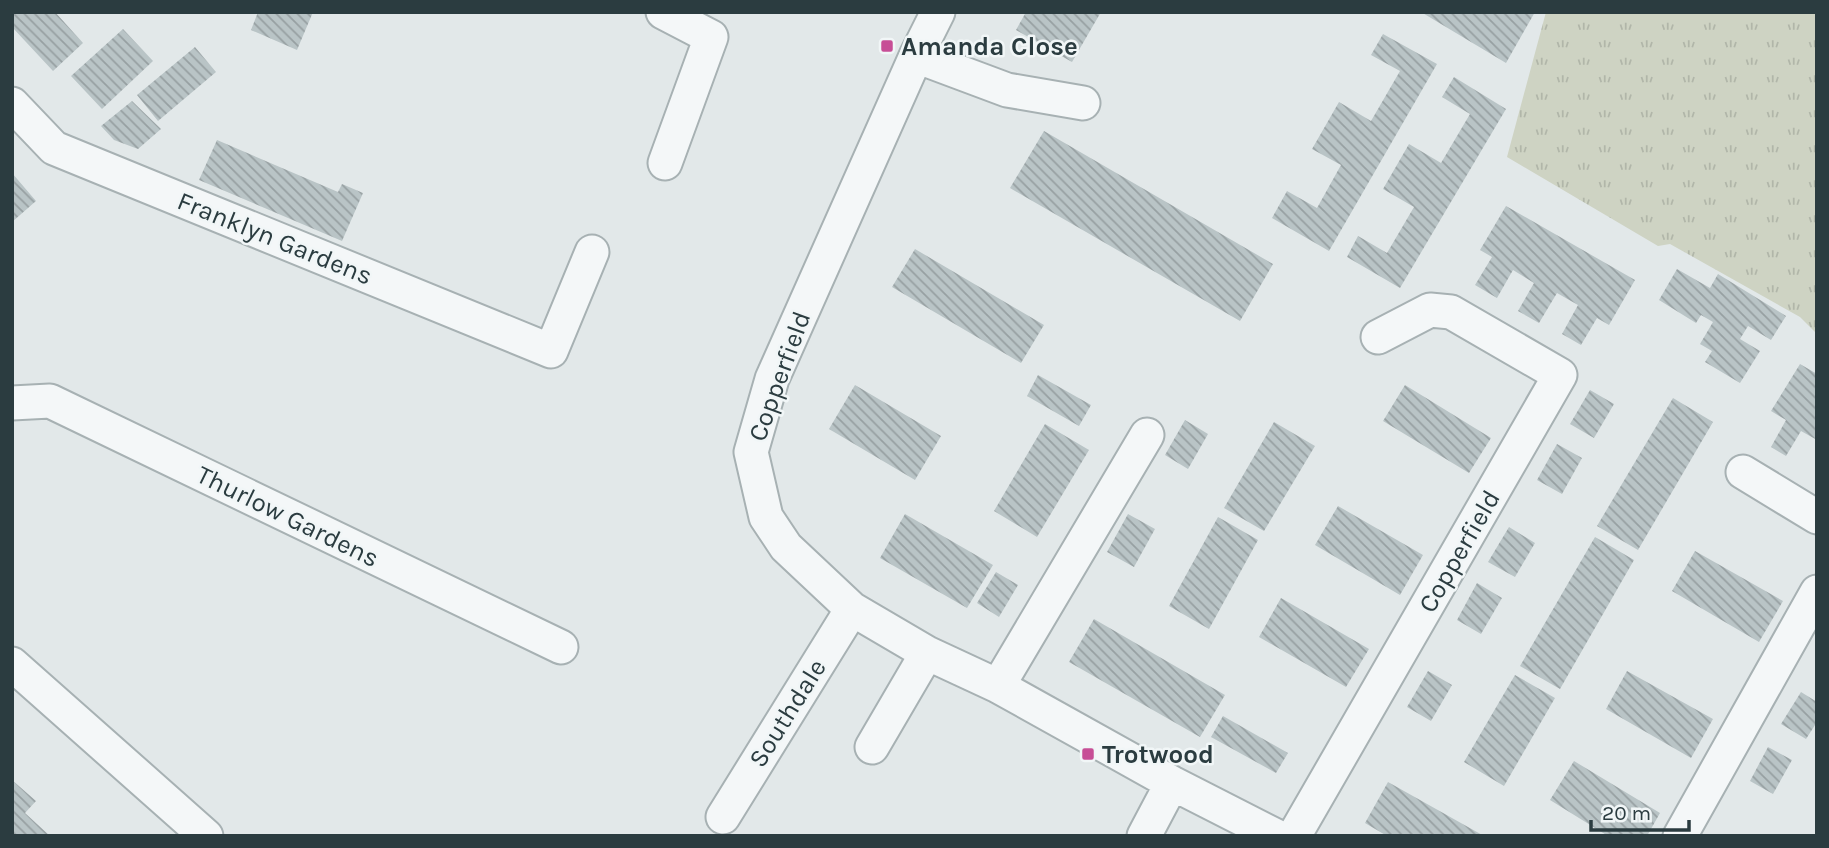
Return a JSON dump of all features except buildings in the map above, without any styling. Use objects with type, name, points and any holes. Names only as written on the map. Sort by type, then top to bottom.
[{"type":"street","points":[[663,12],[711,37],[665,163]]},
{"type":"street","name":"Copperfield","points":[[938,12],[772,379],[751,452],[766,517],[786,547],[852,609],[928,653],[998,686],[1172,783],[1276,836]]},
{"type":"street","points":[[916,56],[1007,90],[1083,103]]},
{"type":"street","name":"Franklyn Gardens","points":[[12,104],[54,148],[551,351],[592,252]]},
{"type":"street","name":"Copperfield","points":[[1294,836],[1560,375],[1451,312],[1430,310],[1378,337]]},
{"type":"street","name":"Thurlow Gardens","points":[[12,403],[50,401],[561,647]]},
{"type":"street","points":[[998,686],[1147,435]]},
{"type":"street","points":[[1743,471],[1817,517]]},
{"type":"street","points":[[1680,836],[1817,593]]},
{"type":"street","name":"Southdale","points":[[723,817],[852,609]]},
{"type":"street","points":[[872,747],[928,653]]},
{"type":"street","points":[[12,664],[206,836]]},
{"type":"street","points":[[1144,836],[1172,783]]},
{"type":"green space","points":[[1546,12],[1817,12],[1817,334],[1800,317],[1670,244],[1658,246],[1507,157]]},
{"type":"place","name":"Amanda Close","points":[[887,46]]},
{"type":"place","name":"Trotwood","points":[[1088,754]]}]
